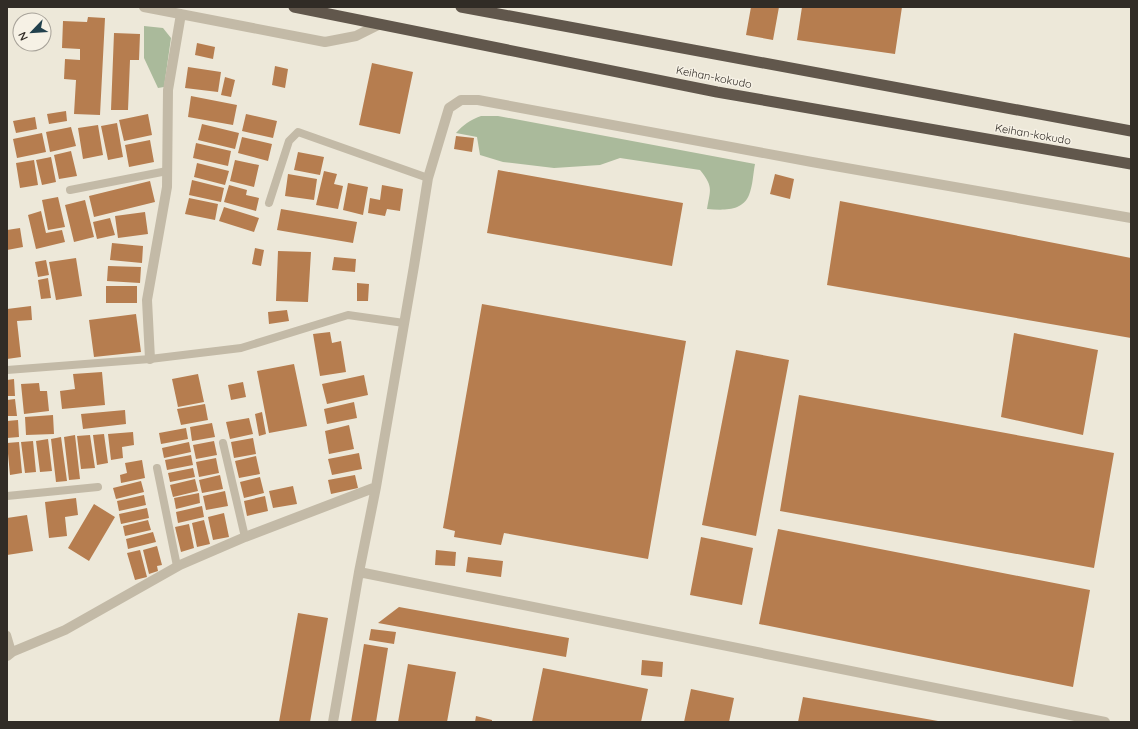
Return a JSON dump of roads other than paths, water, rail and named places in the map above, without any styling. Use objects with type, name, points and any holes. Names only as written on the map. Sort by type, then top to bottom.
[{"type":"highway","name":"Keihan-kokudo","points":[[294,7],[717,92],[1131,164]]},
{"type":"highway","name":"Keihan-kokudo","points":[[461,7],[1131,131]]},
{"type":"street","points":[[144,7],[325,42],[356,36],[380,24]]},
{"type":"street","points":[[150,359],[147,300],[167,187],[168,90],[181,14]]},
{"type":"street","points":[[333,722],[359,572],[376,487],[428,178],[448,108],[461,100],[478,100],[812,162],[1131,218]]},
{"type":"street","points":[[10,654],[65,630],[177,566],[245,537],[376,487]]},
{"type":"street","points":[[359,572],[1104,722]]},
{"type":"lane","points":[[269,204],[289,141],[298,132],[428,178]]},
{"type":"lane","points":[[70,190],[167,171]]},
{"type":"lane","points":[[7,370],[150,359],[241,348],[348,315],[404,323]]},
{"type":"lane","points":[[223,444],[245,537]]},
{"type":"lane","points":[[157,468],[177,566]]},
{"type":"lane","points":[[7,496],[98,487]]},
{"type":"lane","points":[[7,634],[10,654]]}]
